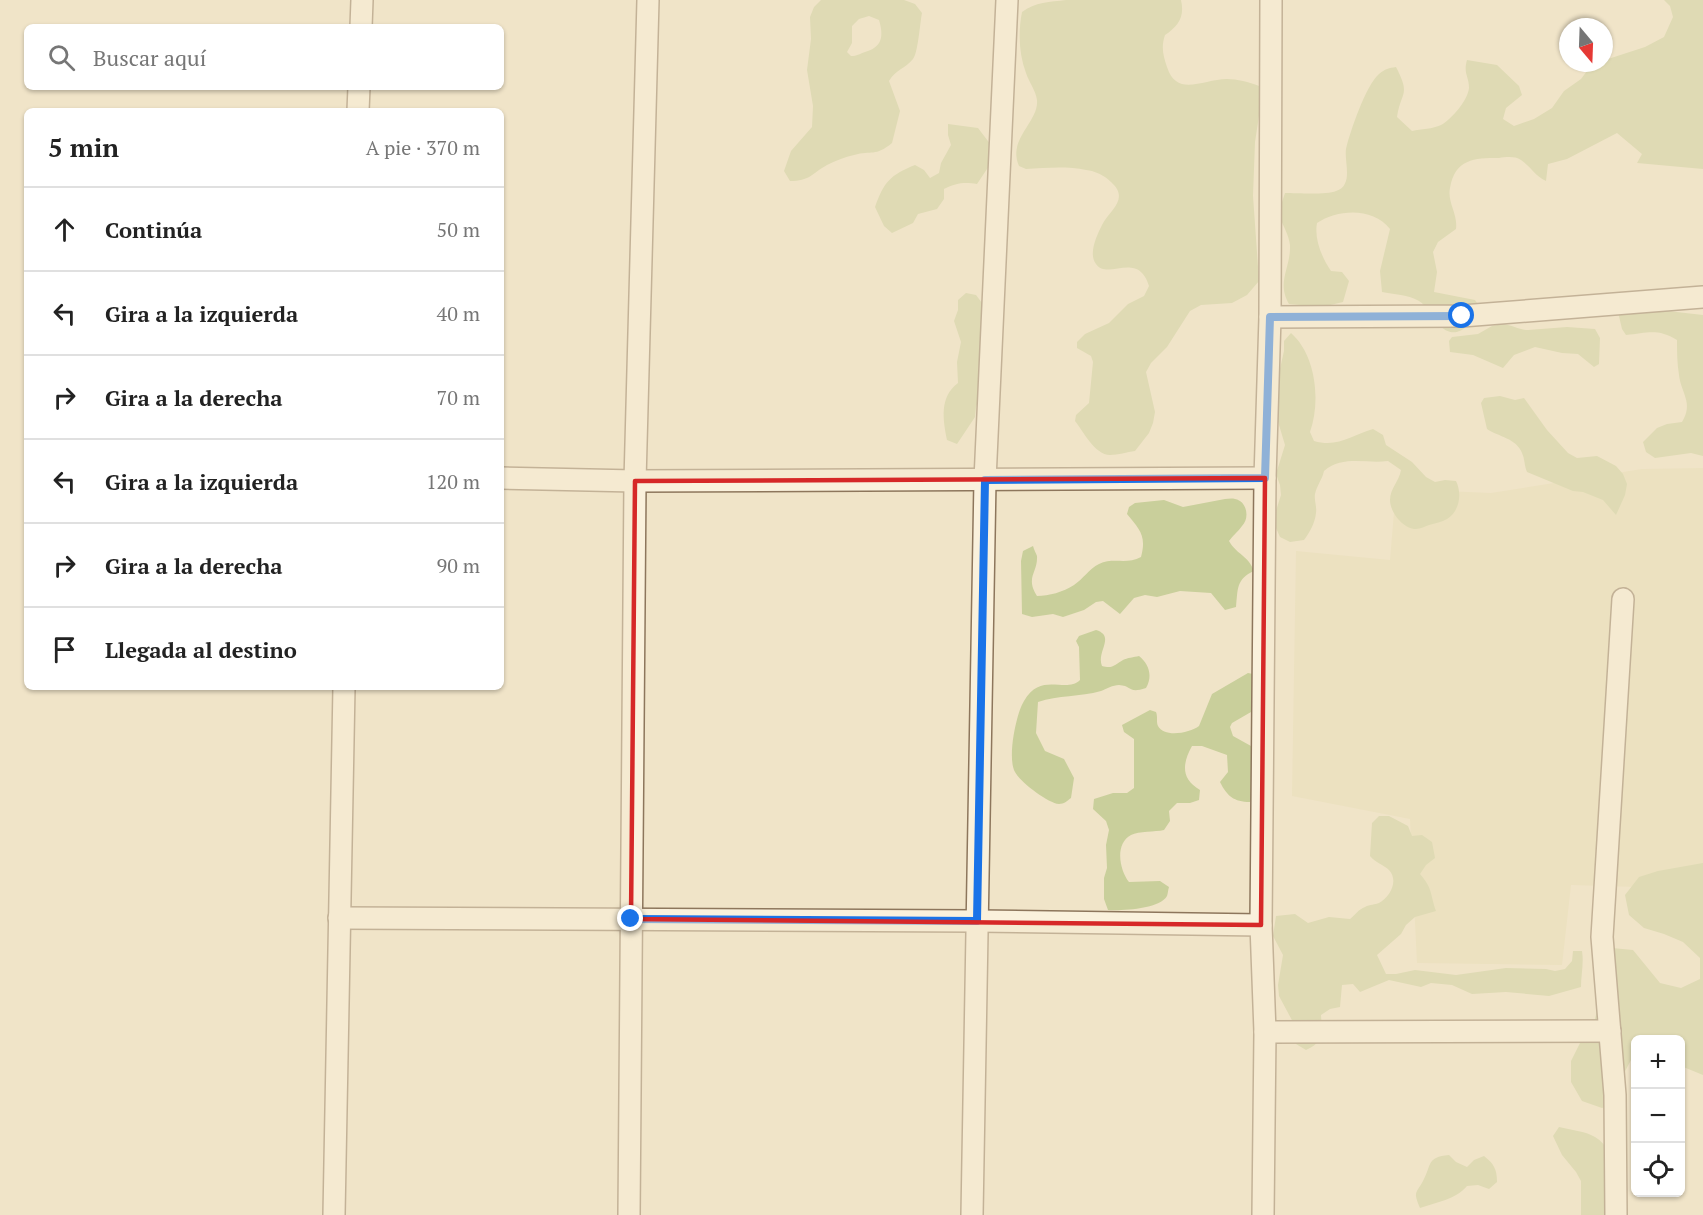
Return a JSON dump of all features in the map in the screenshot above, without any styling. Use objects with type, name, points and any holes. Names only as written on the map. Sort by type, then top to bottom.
[{"type":"street","points":[[361,24],[362,0]]},
{"type":"street","points":[[629,1215],[635,481],[648,0]]},
{"type":"street","points":[[972,1215],[985,480],[1007,0]]},
{"type":"street","points":[[1263,1215],[1265,1032],[1261,925],[1265,478],[1270,317],[1271,0]]},
{"type":"street","points":[[358,108],[359,90]]},
{"type":"street","points":[[1270,317],[1462,316],[1703,297]]},
{"type":"street","points":[[504,478],[635,481],[1265,478]]},
{"type":"street","points":[[1616,1215],[1616,1095],[1602,937],[1623,599]]},
{"type":"street","points":[[334,1215],[344,690]]},
{"type":"street","points":[[339,918],[977,921],[1261,925]]},
{"type":"street","points":[[1265,1032],[1610,1031]]},
{"type":"highlighted area","points":[[1265,478],[1261,925],[631,919],[635,481]]},
{"type":"shaded area","points":[[1703,468],[1703,889],[1571,885],[1562,965],[1417,963],[1410,819],[1292,796],[1296,551],[1390,560],[1396,489],[1491,493],[1642,469]]},
{"type":"green space","points":[[821,0],[904,0],[915,4],[922,13],[915,56],[889,81],[900,111],[892,143],[877,152],[847,157],[827,165],[806,178],[790,181],[784,171],[791,151],[812,127],[813,106],[807,70],[811,39],[810,17],[814,7]],"holes":[[[869,16],[879,20],[881,36],[878,44],[871,50],[851,56],[847,52],[852,43],[852,26],[859,19]]]},
{"type":"green space","points":[[1066,0],[1181,0],[1181,16],[1174,28],[1165,35],[1163,43],[1164,59],[1171,76],[1177,82],[1192,85],[1227,79],[1243,81],[1259,86],[1262,96],[1255,142],[1253,196],[1259,281],[1247,295],[1232,303],[1201,305],[1190,311],[1167,347],[1151,363],[1146,372],[1155,412],[1149,433],[1135,451],[1113,455],[1105,454],[1094,447],[1075,421],[1076,415],[1089,403],[1093,362],[1091,356],[1077,348],[1077,342],[1085,334],[1109,323],[1128,304],[1144,296],[1149,286],[1144,275],[1138,270],[1131,268],[1108,270],[1101,268],[1094,260],[1093,250],[1098,234],[1119,199],[1119,194],[1111,182],[1096,172],[1079,169],[1026,169],[1019,166],[1016,156],[1020,139],[1033,116],[1037,100],[1022,58],[1020,28],[1022,12],[1037,4]]},
{"type":"green space","points":[[1664,0],[1703,0],[1703,169],[1637,163],[1642,154],[1617,133],[1567,159],[1548,164],[1546,181],[1516,158],[1467,162],[1456,171],[1449,193],[1456,229],[1438,242],[1433,252],[1437,272],[1434,292],[1475,300],[1481,309],[1462,330],[1450,332],[1444,329],[1427,308],[1415,299],[1382,292],[1380,271],[1390,229],[1374,217],[1355,212],[1325,218],[1317,223],[1316,229],[1320,248],[1331,271],[1342,272],[1349,281],[1343,302],[1322,307],[1289,304],[1285,296],[1284,282],[1290,245],[1278,214],[1285,193],[1326,193],[1342,188],[1347,179],[1346,149],[1351,132],[1364,98],[1379,74],[1396,67],[1404,89],[1397,117],[1412,131],[1441,125],[1458,109],[1466,98],[1469,88],[1467,60],[1497,65],[1519,86],[1522,95],[1506,108],[1503,119],[1514,126],[1534,119],[1552,108],[1564,91],[1581,79],[1586,72],[1613,72],[1613,57],[1645,47],[1664,37],[1673,17],[1670,6]]},
{"type":"green space","points":[[948,124],[978,128],[991,145],[989,166],[977,184],[952,185],[944,189],[944,199],[937,209],[918,214],[913,223],[892,233],[884,226],[875,207],[885,185],[899,172],[915,165],[924,170],[930,178],[939,173],[941,163],[951,145]]},
{"type":"green space","points":[[966,293],[976,295],[982,303],[984,324],[980,397],[975,417],[957,444],[947,440],[944,409],[948,395],[958,383],[957,362],[961,342],[954,321],[958,310],[958,300]]},
{"type":"green space","points":[[1659,310],[1703,315],[1703,456],[1691,453],[1655,458],[1646,452],[1643,442],[1657,428],[1682,422],[1687,409],[1677,362],[1677,340],[1658,333],[1626,335],[1622,329],[1618,312]]},
{"type":"green space","points":[[1503,324],[1528,330],[1567,327],[1595,329],[1600,338],[1599,364],[1594,367],[1578,354],[1535,347],[1514,355],[1503,368],[1473,355],[1450,352],[1449,341],[1452,337],[1478,334],[1492,326]]},
{"type":"green space","points":[[1291,333],[1306,353],[1314,379],[1315,407],[1310,432],[1314,441],[1338,442],[1373,429],[1383,435],[1386,445],[1412,462],[1426,477],[1435,482],[1456,481],[1459,502],[1451,516],[1419,529],[1406,526],[1395,514],[1390,500],[1391,492],[1401,470],[1388,461],[1355,461],[1339,463],[1324,471],[1315,494],[1315,520],[1304,540],[1290,542],[1280,537],[1274,517],[1281,495],[1276,474],[1285,445],[1276,415],[1277,382],[1284,341]]},
{"type":"green space","points":[[1500,396],[1515,400],[1524,398],[1547,430],[1568,453],[1577,458],[1597,456],[1616,466],[1623,474],[1627,484],[1616,515],[1603,500],[1583,492],[1573,491],[1527,472],[1523,455],[1516,444],[1487,429],[1481,403],[1484,398]]},
{"type":"green space","points":[[1225,499],[1239,500],[1245,506],[1246,519],[1229,541],[1249,562],[1254,571],[1241,581],[1236,607],[1225,610],[1211,593],[1180,591],[1157,597],[1145,595],[1134,598],[1120,614],[1103,601],[1063,617],[1053,614],[1032,617],[1022,614],[1021,561],[1023,551],[1033,546],[1037,556],[1032,584],[1037,596],[1051,594],[1074,585],[1099,564],[1141,557],[1143,543],[1141,533],[1127,514],[1129,507],[1135,503],[1164,500],[1183,507]]},
{"type":"green space","points":[[1096,630],[1105,636],[1101,655],[1102,666],[1111,667],[1125,659],[1139,656],[1147,666],[1149,679],[1146,688],[1140,690],[1117,685],[1093,693],[1038,702],[1036,733],[1045,751],[1064,759],[1074,778],[1071,798],[1064,803],[1054,803],[1022,781],[1015,772],[1012,747],[1016,725],[1024,701],[1038,687],[1074,684],[1080,680],[1079,647],[1076,641],[1079,636]]},
{"type":"green space","points":[[1248,673],[1253,674],[1258,704],[1251,712],[1232,723],[1230,727],[1233,736],[1255,750],[1252,771],[1255,792],[1250,802],[1232,797],[1220,782],[1228,772],[1227,755],[1202,746],[1192,746],[1186,759],[1185,771],[1189,781],[1200,790],[1199,800],[1177,803],[1169,811],[1170,821],[1164,830],[1131,835],[1122,845],[1121,851],[1121,865],[1129,882],[1160,881],[1169,887],[1167,896],[1157,904],[1149,906],[1108,910],[1104,899],[1104,878],[1107,868],[1106,845],[1109,830],[1106,821],[1093,809],[1094,799],[1113,793],[1127,793],[1134,788],[1134,739],[1124,732],[1122,725],[1150,710],[1156,712],[1158,726],[1161,730],[1177,733],[1195,729],[1199,726],[1212,694]]},
{"type":"green space","points":[[1379,816],[1389,816],[1408,826],[1412,836],[1422,835],[1432,842],[1435,858],[1420,874],[1429,888],[1436,911],[1415,917],[1406,925],[1401,934],[1377,955],[1386,974],[1415,970],[1456,975],[1506,968],[1555,971],[1565,969],[1572,961],[1573,951],[1582,951],[1581,987],[1549,996],[1506,992],[1472,994],[1452,985],[1431,983],[1421,987],[1389,980],[1360,992],[1353,984],[1342,985],[1340,1007],[1330,1009],[1321,1015],[1322,1032],[1319,1040],[1306,1050],[1296,1044],[1292,1034],[1294,1024],[1279,996],[1278,985],[1283,955],[1273,936],[1276,916],[1295,914],[1308,923],[1329,917],[1350,919],[1363,908],[1379,903],[1387,897],[1393,884],[1392,874],[1370,856],[1372,823]]},
{"type":"green space","points":[[1703,863],[1703,1075],[1685,1068],[1685,1035],[1631,1035],[1631,1060],[1621,1079],[1621,1101],[1602,1108],[1582,1101],[1571,1082],[1571,1061],[1581,1041],[1594,1023],[1612,948],[1633,950],[1660,983],[1681,988],[1700,979],[1700,958],[1683,942],[1644,928],[1629,915],[1625,895],[1639,877],[1658,871]]},
{"type":"green space","points":[[1559,1127],[1591,1135],[1603,1143],[1612,1162],[1610,1215],[1581,1215],[1581,1181],[1562,1155],[1553,1136]]},
{"type":"green space","points":[[1449,1155],[1456,1162],[1467,1167],[1474,1160],[1484,1156],[1494,1167],[1497,1182],[1489,1189],[1478,1185],[1467,1186],[1451,1198],[1420,1208],[1416,1193],[1431,1163],[1436,1158]]},
{"type":"route","points":[[631,919],[977,921],[985,480],[1265,478],[1270,317],[1462,316]]}]
